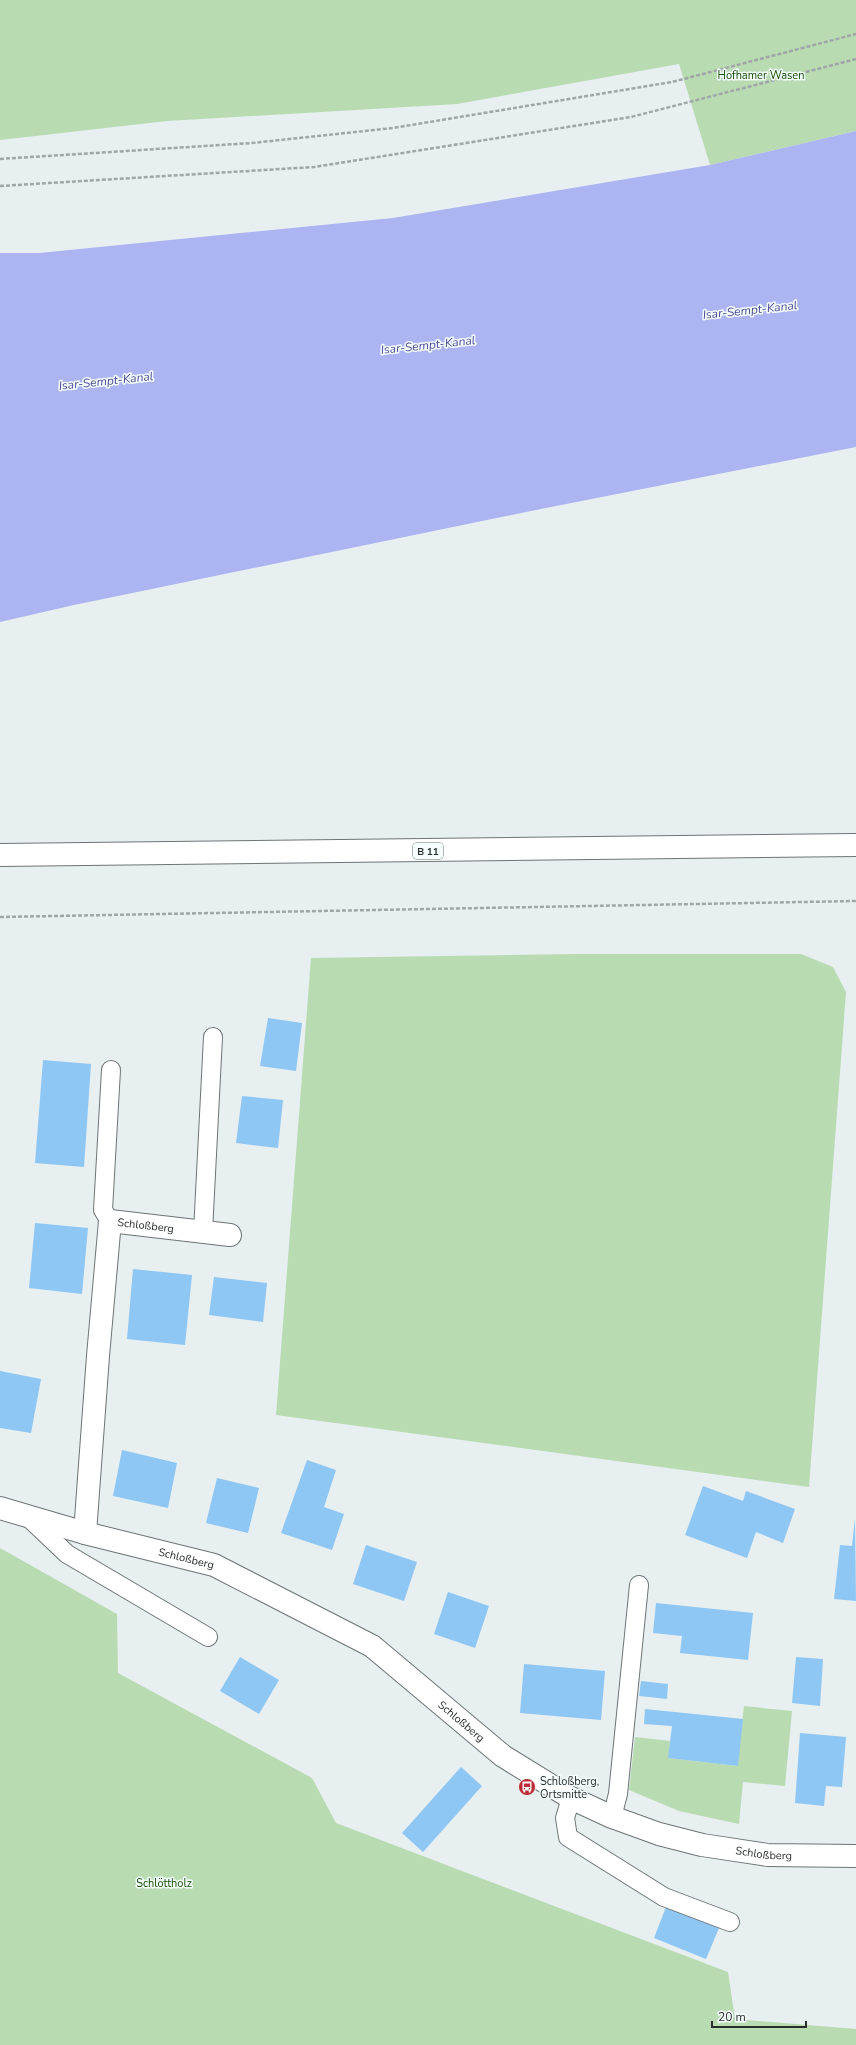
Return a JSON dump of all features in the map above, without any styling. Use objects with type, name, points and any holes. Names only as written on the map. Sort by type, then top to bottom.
[{"type":"street","name":"B 11","points":[[0,855],[856,845]]},
{"type":"street","name":"Schloßberg","points":[[85,1533],[110,1221],[230,1235]]},
{"type":"street","name":"Schloßberg","points":[[0,1508],[85,1533],[214,1565],[372,1646],[503,1756],[571,1798],[612,1817],[659,1834],[702,1846],[768,1855],[856,1856]]},
{"type":"lane","points":[[204,1232],[213,1038]]},
{"type":"lane","points":[[110,1221],[103,1210],[111,1070]]},
{"type":"lane","points":[[27,1516],[67,1554],[208,1637]]},
{"type":"lane","points":[[612,1817],[618,1794],[639,1585]]},
{"type":"lane","points":[[571,1798],[565,1818],[568,1837],[664,1897],[730,1922]]},
{"type":"path","points":[[0,159],[252,143],[393,128],[672,82],[856,34]]},
{"type":"path","points":[[0,186],[314,167],[631,117],[856,59]]},
{"type":"path","points":[[0,917],[856,901]]},
{"type":"green space","name":"Hofhamer Wasen","points":[[0,0],[856,0],[856,131],[710,165],[679,64],[457,104],[167,121],[0,140]]},
{"type":"green space","points":[[577,954],[801,954],[833,967],[846,992],[809,1487],[276,1415],[311,958]]},
{"type":"green space","name":"Schlöttholz","points":[[0,1548],[117,1614],[118,1673],[312,1778],[336,1823],[728,1972],[735,2019],[856,2029],[856,2045],[0,2045]]},
{"type":"green space","points":[[744,1706],[792,1711],[785,1786],[743,1782],[739,1824],[679,1811],[629,1790],[635,1737],[670,1741],[669,1758],[737,1766]]},
{"type":"water","name":"Isar-Sempt-Kanal","points":[[856,131],[856,447],[536,510],[74,605],[0,622],[0,253],[39,253],[393,218],[710,165]]},
{"type":"building","points":[[268,1018],[302,1023],[296,1071],[260,1066]]},
{"type":"building","points":[[43,1060],[91,1064],[84,1167],[35,1163]]},
{"type":"building","points":[[242,1096],[283,1100],[278,1148],[236,1143]]},
{"type":"building","points":[[35,1223],[88,1228],[82,1294],[29,1288]]},
{"type":"building","points":[[133,1269],[192,1275],[185,1345],[127,1339]]},
{"type":"building","points":[[214,1277],[267,1283],[263,1322],[209,1315]]},
{"type":"building","points":[[0,1371],[41,1379],[31,1433],[0,1428]]},
{"type":"building","points":[[122,1450],[177,1463],[168,1508],[113,1496]]},
{"type":"building","points":[[307,1460],[336,1470],[324,1507],[344,1514],[332,1550],[281,1533]]},
{"type":"building","points":[[217,1478],[259,1488],[248,1533],[206,1523]]},
{"type":"building","points":[[703,1486],[743,1501],[746,1491],[795,1509],[783,1543],[756,1532],[747,1558],[685,1535]]},
{"type":"building","points":[[855,1518],[856,1601],[834,1599],[840,1545],[852,1546]]},
{"type":"building","points":[[366,1545],[417,1562],[404,1601],[353,1584]]},
{"type":"building","points":[[448,1592],[489,1606],[475,1648],[434,1634]]},
{"type":"building","points":[[656,1603],[753,1613],[748,1660],[680,1653],[682,1636],[653,1633]]},
{"type":"building","points":[[240,1657],[279,1680],[259,1714],[220,1691]]},
{"type":"building","points":[[796,1657],[823,1659],[820,1706],[792,1703]]},
{"type":"building","points":[[524,1664],[605,1671],[601,1720],[520,1713]]},
{"type":"building","points":[[641,1681],[668,1684],[667,1699],[639,1696]]},
{"type":"building","points":[[645,1709],[743,1719],[738,1766],[668,1758],[672,1726],[644,1724]]},
{"type":"building","points":[[800,1733],[846,1737],[842,1787],[826,1786],[824,1806],[795,1803]]},
{"type":"building","points":[[461,1767],[482,1786],[423,1852],[402,1833]]},
{"type":"building","points":[[666,1907],[719,1928],[706,1959],[654,1938]]},
{"type":"place","name":"Schloßberg, Ortsmitte","points":[[527,1787]]}]
